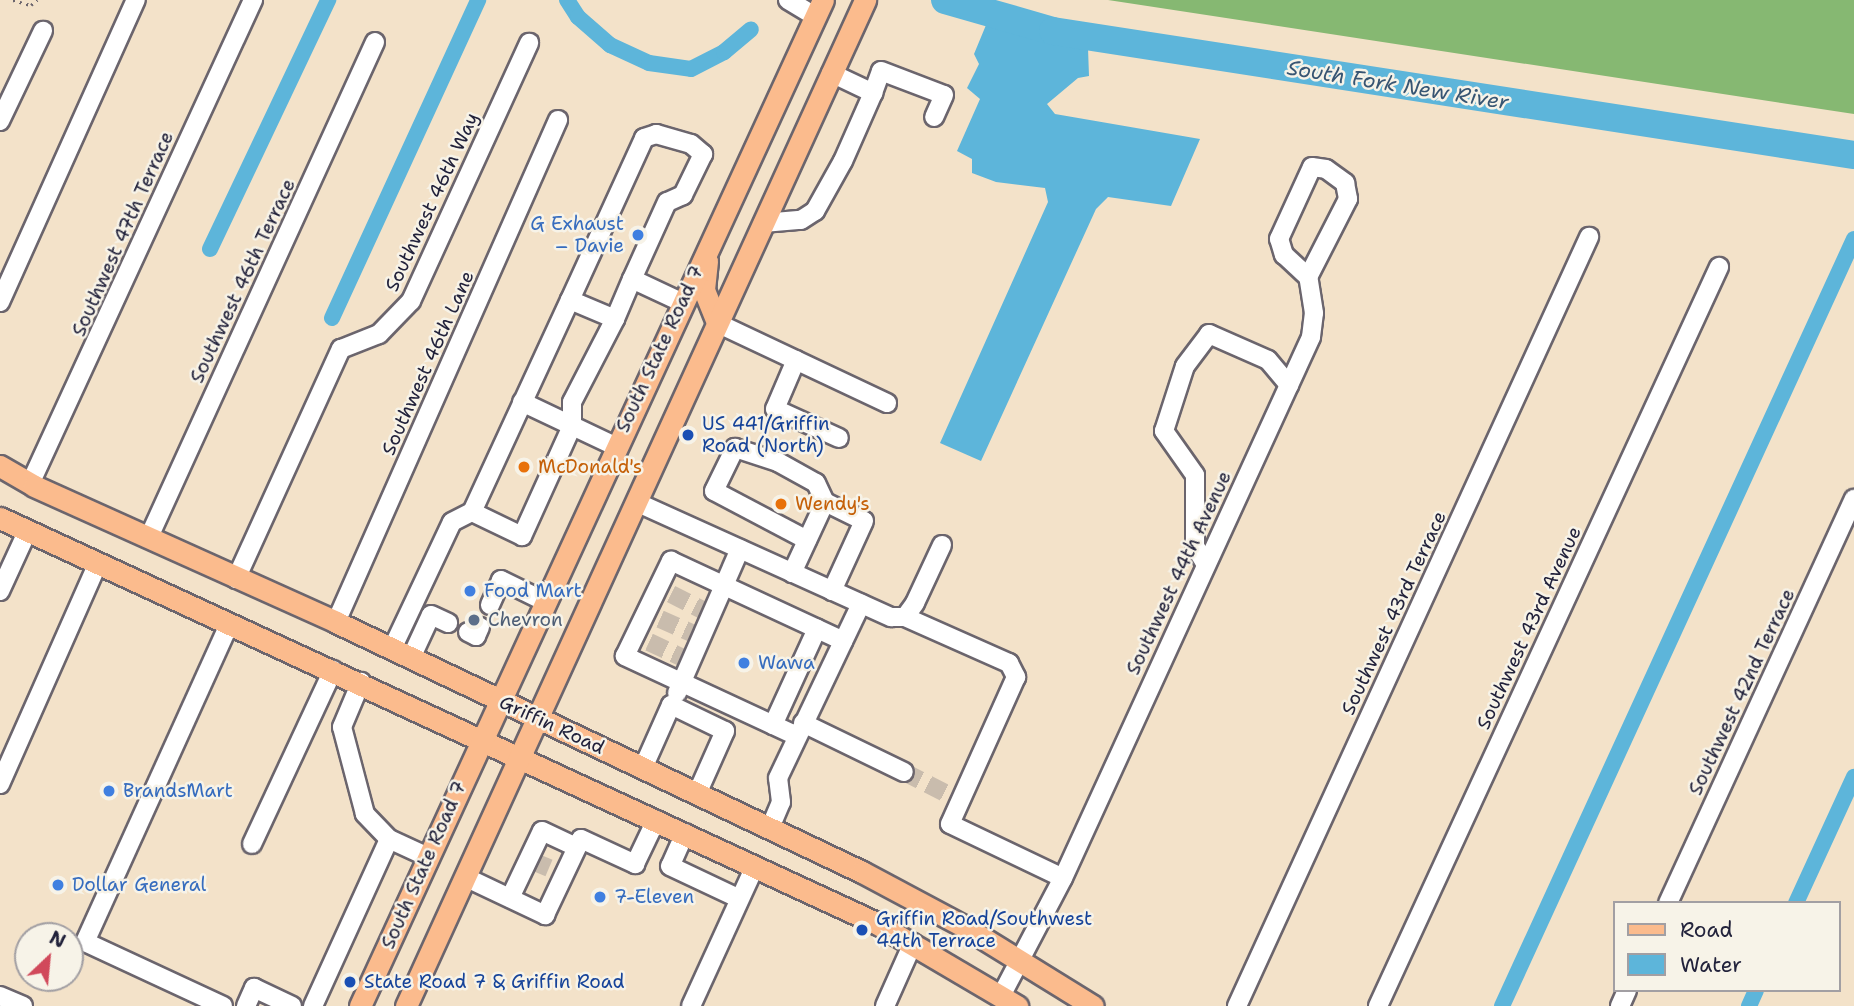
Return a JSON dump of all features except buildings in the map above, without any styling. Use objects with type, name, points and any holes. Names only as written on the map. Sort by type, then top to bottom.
[{"type":"main road","points":[[406,1006],[863,4]]},
{"type":"main road","name":"South State Road 7","points":[[360,1006],[681,302],[819,8]]},
{"type":"main road","points":[[708,245],[704,290],[717,323]]},
{"type":"main road","name":"Griffin Road","points":[[0,466],[30,484],[336,622],[921,902],[1093,1006]]},
{"type":"main road","points":[[0,519],[361,682],[755,866],[914,943],[1009,1001]]},
{"type":"street","points":[[0,302],[136,0]]},
{"type":"street","name":"Southwest 47th Terrace","points":[[30,484],[253,0]]},
{"type":"street","points":[[788,0],[819,8]]},
{"type":"street","points":[[0,121],[43,31]]},
{"type":"street","name":"Southwest 46th Terrace","points":[[149,537],[375,42]]},
{"type":"street","name":"Southwest 46th Way","points":[[236,579],[341,349],[379,334],[411,301],[529,43]]},
{"type":"street","points":[[763,223],[801,220],[815,211],[843,161],[881,71],[944,95],[934,117]]},
{"type":"street","points":[[831,73],[873,93]]},
{"type":"street","name":"Southwest 46th Lane","points":[[336,622],[558,120]]},
{"type":"street","points":[[392,649],[452,522],[472,512],[644,138],[656,134],[691,144],[703,154],[683,195],[667,202],[615,319],[572,402],[572,426],[522,536],[472,512]]},
{"type":"street","points":[[1312,167],[1326,169],[1345,183],[1348,199],[1308,277],[1284,255],[1279,239],[1312,167]]},
{"type":"street","name":"Southwest 43rd Terrace","points":[[1237,1006],[1589,237]]},
{"type":"street","name":"Southwest 43rd Avenue","points":[[1378,1006],[1720,267]]},
{"type":"street","name":"Southwest 44th Avenue","points":[[1009,1001],[1020,960],[1063,878],[1311,337],[1314,313],[1308,277]]},
{"type":"street","points":[[632,279],[681,302]]},
{"type":"street","points":[[570,300],[615,319]]},
{"type":"street","points":[[717,323],[887,403]]},
{"type":"street","points":[[1206,565],[1195,546],[1195,475],[1164,430],[1185,366],[1209,334],[1268,360],[1289,385]]},
{"type":"street","points":[[796,360],[775,409],[839,438]]},
{"type":"street","points":[[522,402],[615,446]]},
{"type":"street","points":[[807,540],[714,491],[735,448],[778,462],[816,484],[825,502],[864,521],[832,590]]},
{"type":"street","name":"Southwest 42nd Terrace","points":[[1669,901],[1854,499]]},
{"type":"street","points":[[636,502],[891,617],[905,617],[1009,663],[1016,677],[957,799],[950,824],[1063,878]]},
{"type":"street","points":[[792,573],[825,502]]},
{"type":"street","points":[[0,591],[27,532]]},
{"type":"street","points":[[905,617],[942,545]]},
{"type":"street","points":[[643,768],[681,682],[686,659],[696,635],[724,586],[740,549]]},
{"type":"street","points":[[843,641],[671,561],[664,591],[642,639],[625,656],[773,725],[800,729],[905,772]]},
{"type":"street","points":[[0,784],[97,565]]},
{"type":"street","points":[[490,605],[501,580],[544,601]]},
{"type":"street","points":[[770,828],[781,802],[778,778],[861,604]]},
{"type":"street","points":[[411,658],[430,615],[448,623]]},
{"type":"street","points":[[223,1006],[85,942],[229,624]]},
{"type":"street","points":[[773,725],[817,629]]},
{"type":"street","points":[[252,844],[333,670]]},
{"type":"street","points":[[361,682],[342,727],[365,814],[389,839],[428,857]]},
{"type":"street","points":[[670,705],[725,731],[697,794]]},
{"type":"street","points":[[510,898],[544,866],[577,847],[580,839],[635,864],[656,820]]},
{"type":"street","points":[[465,877],[545,915],[542,831],[577,847]]},
{"type":"street","points":[[685,833],[670,866],[740,899]]},
{"type":"street","points":[[313,1006],[389,839]]},
{"type":"street","points":[[691,1006],[755,866]]},
{"type":"street","points":[[885,1006],[914,943]]},
{"type":"street","points":[[246,1006],[254,988],[292,1006]]},
{"type":"street","points":[[0,996],[23,1006]]},
{"type":"path","points":[[13,0],[31,5],[37,0]]},
{"type":"green space","points":[[1108,0],[1854,0],[1854,114]]},
{"type":"water","points":[[991,13],[1053,31],[1088,48],[1089,76],[1078,78],[1047,104],[1055,114],[1200,139],[1171,206],[1108,197],[1096,209],[981,461],[940,443],[1048,202],[1045,188],[996,182],[972,173],[972,159],[957,151],[980,99],[967,88],[979,64],[974,54]]},
{"type":"waterway","points":[[210,249],[328,0]]},
{"type":"waterway","points":[[332,318],[478,0]]},
{"type":"waterway","points":[[567,0],[578,17],[610,45],[649,63],[691,69],[724,52],[751,29]]},
{"type":"waterway","name":"South Fork New River","points":[[945,0],[1053,31],[1854,155]]},
{"type":"waterway","points":[[1502,1006],[1854,239]]},
{"type":"waterway","points":[[1797,901],[1854,777]]},
{"type":"waterway","points":[[1749,1006],[1755,992]]},
{"type":"tunnel","points":[[671,594],[702,610]]},
{"type":"tunnel","points":[[660,619],[691,633]]},
{"type":"tunnel","points":[[649,642],[681,657]]},
{"type":"tunnel","points":[[904,772],[953,797]]},
{"type":"tunnel","points":[[537,863],[549,868]]},
{"type":"place","name":"G Exhaust – Davie","points":[[638,235]]},
{"type":"place","name":"US 441/Griffin Road (North)","points":[[688,435]]},
{"type":"place","name":"McDonald's","points":[[524,467]]},
{"type":"place","name":"Wendy's","points":[[781,504]]},
{"type":"place","name":"Food Mart","points":[[470,591]]},
{"type":"place","name":"Chevron","points":[[474,620]]},
{"type":"place","name":"Wawa","points":[[744,663]]},
{"type":"place","name":"BrandsMart","points":[[109,791]]},
{"type":"place","name":"Dollar General","points":[[58,885]]},
{"type":"place","name":"7-Eleven","points":[[600,897]]},
{"type":"place","name":"Griffin Road/Southwest 44th Terrace","points":[[862,930]]},
{"type":"place","name":"State Road 7 & Griffin Road","points":[[350,982]]}]
